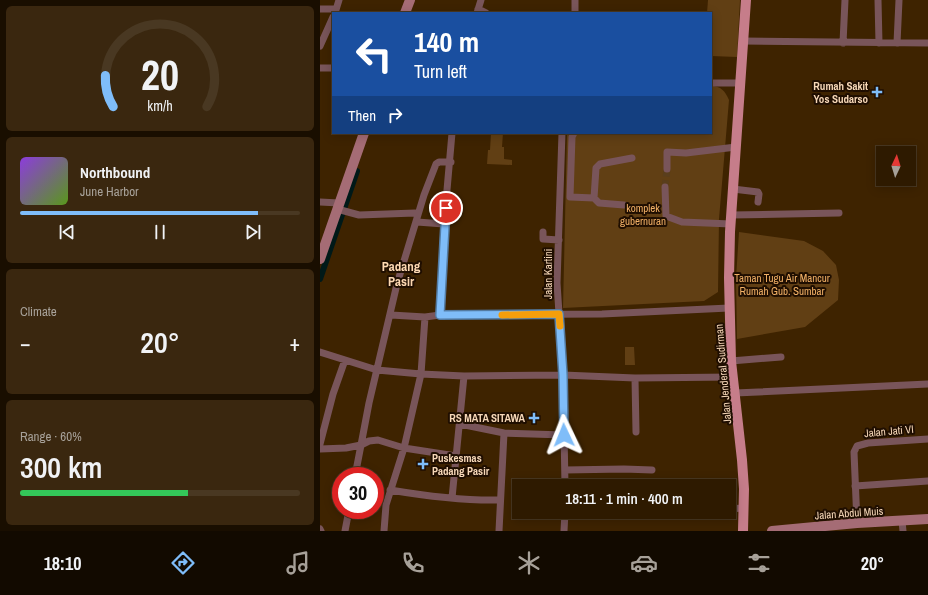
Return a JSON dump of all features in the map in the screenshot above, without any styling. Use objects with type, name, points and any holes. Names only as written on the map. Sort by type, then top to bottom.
[{"type":"main road","name":"Jalan Jenderal Sudirman","points":[[743,531],[742,460],[732,361],[729,278],[731,219],[746,0]]},
{"type":"street","points":[[320,9],[335,11],[339,0]]},
{"type":"street","points":[[405,12],[410,0]]},
{"type":"street","points":[[478,11],[481,0]]},
{"type":"street","points":[[575,0],[575,12]]},
{"type":"street","points":[[843,43],[845,0]]},
{"type":"street","points":[[878,0],[879,43]]},
{"type":"street","points":[[897,43],[899,0]]},
{"type":"street","points":[[320,46],[332,19]]},
{"type":"street","points":[[743,41],[928,43]]},
{"type":"street","points":[[320,68],[332,68]]},
{"type":"street","points":[[712,82],[740,83]]},
{"type":"street","points":[[320,260],[322,249],[340,208],[364,134]]},
{"type":"street","points":[[440,315],[444,224],[451,162],[452,134]]},
{"type":"street","name":"Jalan Kartini","points":[[562,134],[557,283],[563,375],[565,479]]},
{"type":"street","points":[[574,134],[572,138],[571,197],[594,198],[599,203],[624,205]]},
{"type":"street","points":[[667,169],[667,152],[686,153],[736,147]]},
{"type":"street","points":[[594,198],[597,166],[632,158]]},
{"type":"street","points":[[357,467],[397,284],[426,189],[435,165],[439,162],[451,162]]},
{"type":"street","points":[[665,187],[666,216],[682,222],[839,213]]},
{"type":"street","points":[[733,189],[758,192],[758,202]]},
{"type":"street","points":[[560,192],[570,193]]},
{"type":"street","points":[[320,202],[340,208],[353,215],[415,213]]},
{"type":"street","points":[[417,222],[444,224]]},
{"type":"street","points":[[543,232],[543,239],[559,240]]},
{"type":"street","points":[[391,315],[425,317],[440,315],[559,314],[729,308]]},
{"type":"street","points":[[384,531],[386,505],[404,448],[421,374],[425,317]]},
{"type":"street","points":[[320,352],[378,370],[421,374],[464,376],[563,375],[635,378],[734,377]]},
{"type":"street","points":[[732,361],[780,357]]},
{"type":"street","points":[[320,444],[333,394],[344,360]]},
{"type":"street","points":[[452,498],[464,376]]},
{"type":"street","points":[[635,378],[636,432]]},
{"type":"street","points":[[735,393],[928,384]]},
{"type":"street","points":[[460,424],[504,433],[564,435]]},
{"type":"street","points":[[499,531],[504,433]]},
{"type":"street","name":"Jalan Jati VI","points":[[857,523],[854,452],[857,446],[868,443],[928,439]]},
{"type":"street","points":[[320,449],[346,448],[361,445],[369,441],[378,440],[404,448],[456,456]]},
{"type":"street","points":[[565,470],[652,470]]},
{"type":"street","points":[[855,486],[928,481]]},
{"type":"street","points":[[390,490],[452,498],[500,500]]},
{"type":"street","points":[[736,508],[743,508]]},
{"type":"street","points":[[345,531],[347,519]]},
{"type":"street","points":[[564,531],[565,519]]},
{"type":"street","name":"Jalan Abdul Muis","points":[[772,531],[819,529],[857,523],[902,526],[928,519]]},
{"type":"green space","points":[[708,0],[740,0],[737,57],[712,56],[712,12],[707,12]]},
{"type":"green space","name":"komplek gubernuran","points":[[712,86],[722,90],[729,100],[719,219],[718,292],[704,301],[563,308],[567,134],[712,134]]},
{"type":"green space","points":[[491,134],[503,134],[502,147],[504,147],[504,159],[512,160],[512,165],[487,164],[488,150],[490,150]]},
{"type":"green space","name":"Taman Tugu Air Mancur Rumah Gub. Sumbar","points":[[739,232],[804,241],[823,251],[836,265],[839,280],[838,300],[805,327],[737,339],[736,278]]},
{"type":"green space","points":[[625,347],[634,347],[635,365],[625,365]]},
{"type":"waterway","points":[[320,279],[357,171]]},
{"type":"tunnel","points":[[665,187],[667,169]]},
{"type":"slow traffic","points":[[502,315],[559,314],[560,326]]},
{"type":"place","name":"Rumah Sakit Yos Sudarso","points":[[877,92]]},
{"type":"place","name":"RS MATA SITAWA","points":[[534,418]]},
{"type":"place","name":"Puskesmas Padang Pasir","points":[[423,464]]},
{"type":"district","name":"Padang Pasir","points":[[401,274]]},
{"type":"route","points":[[446,208],[440,315],[559,314],[563,375],[564,435]]}]
